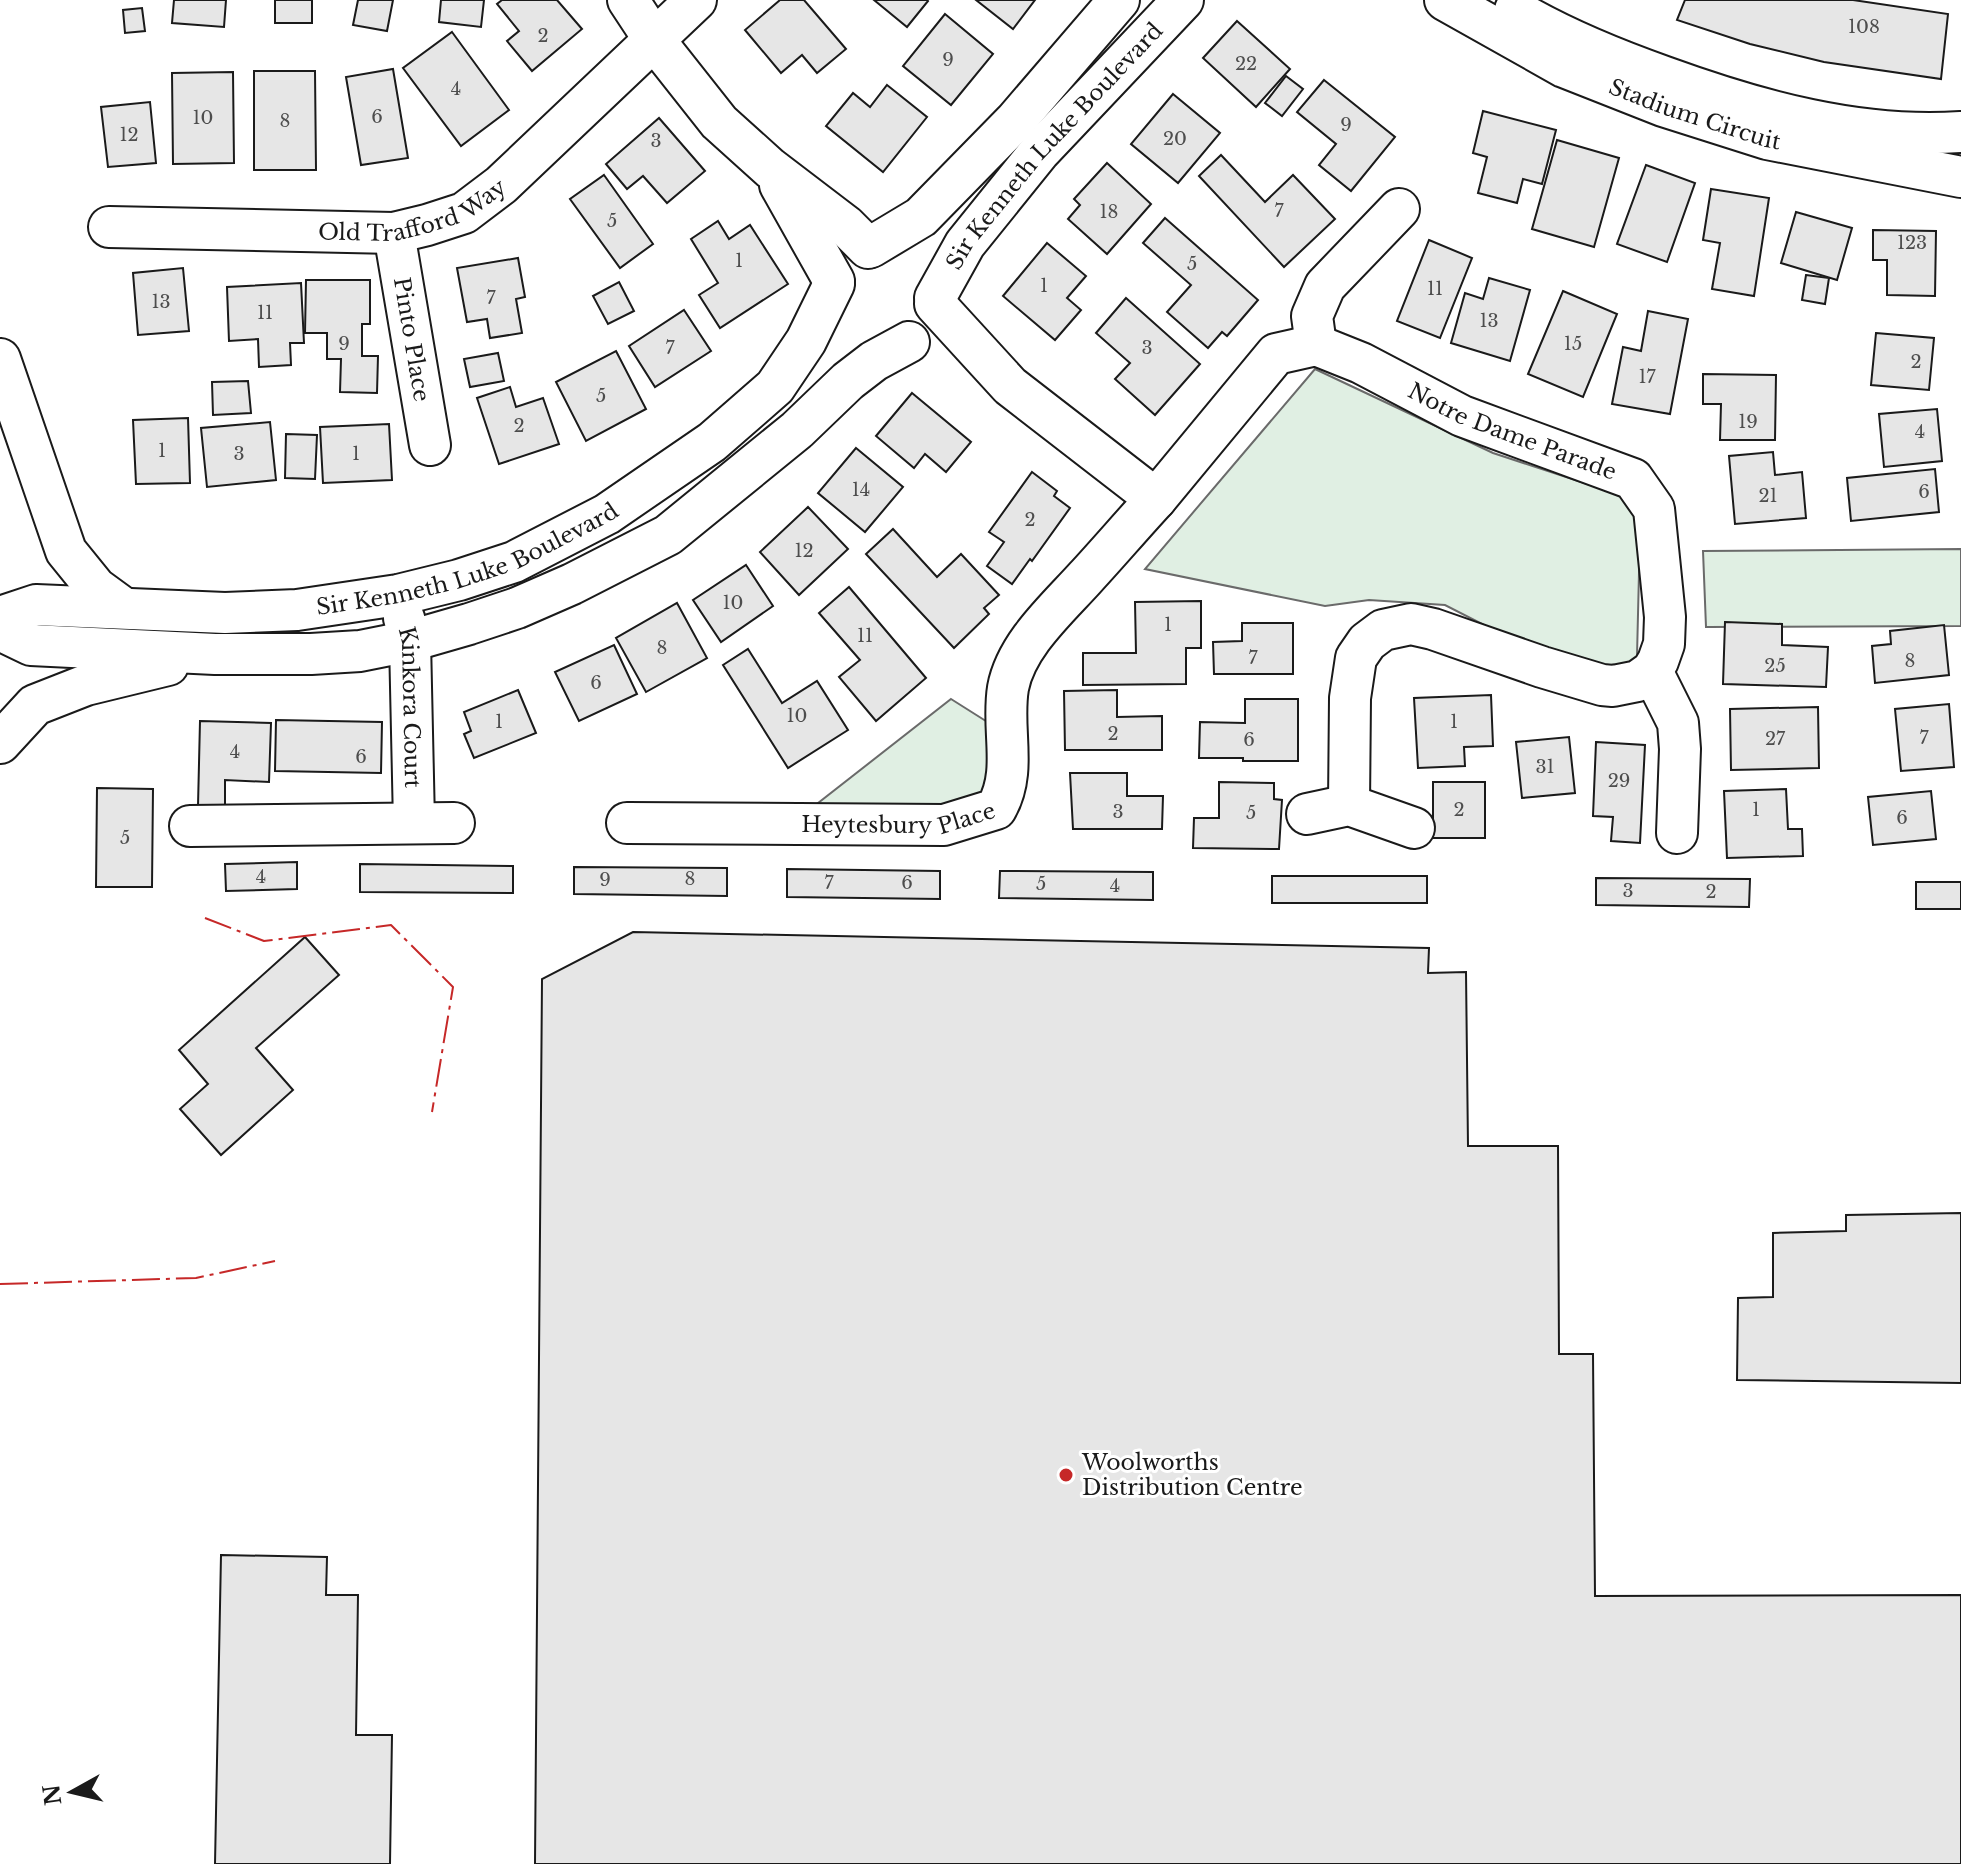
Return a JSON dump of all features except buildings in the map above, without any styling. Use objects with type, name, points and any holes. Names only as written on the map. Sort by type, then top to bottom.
[{"type":"street","points":[[628,0],[655,41],[719,122],[770,168],[870,247]]},
{"type":"street","name":"Old Trafford Way","points":[[109,227],[394,233],[464,213],[501,185],[696,0]]},
{"type":"street","name":"Sir Kenneth Luke Boulevard","points":[[0,617],[36,605],[225,613],[297,610],[398,595],[514,562],[607,514],[712,442],[775,387],[806,341],[847,260],[921,217],[1015,121],[1119,0]]},
{"type":"street","name":"Sir Kenneth Luke Boulevard","points":[[0,630],[31,645],[215,654],[360,651],[410,641],[517,608],[668,535],[797,430],[848,381],[923,331],[965,244],[1040,151],[1183,0]]},
{"type":"street","name":"Stadium Circuit","points":[[1445,0],[1564,67],[1663,106],[1767,139],[1961,177]]},
{"type":"street","name":"Stadium Circuit","points":[[1498,0],[1621,61],[1720,97],[1797,118],[1873,130],[1920,135],[1961,132]]},
{"type":"street","points":[[770,168],[834,283],[832,301],[837,318],[846,332],[860,343],[876,348],[893,348],[910,341],[1010,386]]},
{"type":"street","points":[[935,301],[1010,386],[1156,499],[1276,354],[1316,345],[1312,316],[1325,286],[1399,209]]},
{"type":"street","name":"Pinto Place","points":[[394,233],[430,445]]},
{"type":"street","name":"Sir Kenneth Luke Boulevard","points":[[870,247],[887,245],[916,256],[934,282],[935,301]]},
{"type":"street","name":"Notre Dame Parade","points":[[1316,345],[1361,363],[1462,416],[1633,479],[1654,509],[1658,541],[1665,617],[1664,644],[1652,671]]},
{"type":"street","points":[[0,359],[66,551],[96,588],[122,607]]},
{"type":"street","name":"Heytesbury Place","points":[[627,823],[944,825],[996,809],[1005,794],[1009,764],[1008,688],[1019,658],[1041,628],[1156,499]]},
{"type":"street","name":"Kinkora Court","points":[[398,595],[410,641],[414,823]]},
{"type":"street","points":[[1349,805],[1350,698],[1356,658],[1367,642],[1383,630],[1411,624],[1602,685],[1638,681],[1652,671],[1678,723],[1677,833]]},
{"type":"street","name":"Sir Kenneth Luke Boulevard","points":[[0,743],[35,705],[86,685],[215,654]]},
{"type":"street","points":[[1307,814],[1349,805],[1414,828]]},
{"type":"street","points":[[190,826],[454,823]]},
{"type":"green space","points":[[1315,369],[1493,453],[1627,497],[1640,531],[1637,656],[1621,677],[1574,671],[1445,605],[1369,600],[1325,606],[1145,569]]},
{"type":"green space","points":[[1961,549],[1961,626],[1706,627],[1703,551]]},
{"type":"green space","points":[[951,699],[989,723],[993,776],[972,806],[813,807]]},
{"type":"power","points":[[205,918],[264,941],[391,925],[453,987],[432,1112]]},
{"type":"power","points":[[0,1284],[196,1278],[275,1261]]},
{"type":"place","name":"Woolworths Distribution Centre","points":[[1066,1475]]}]
